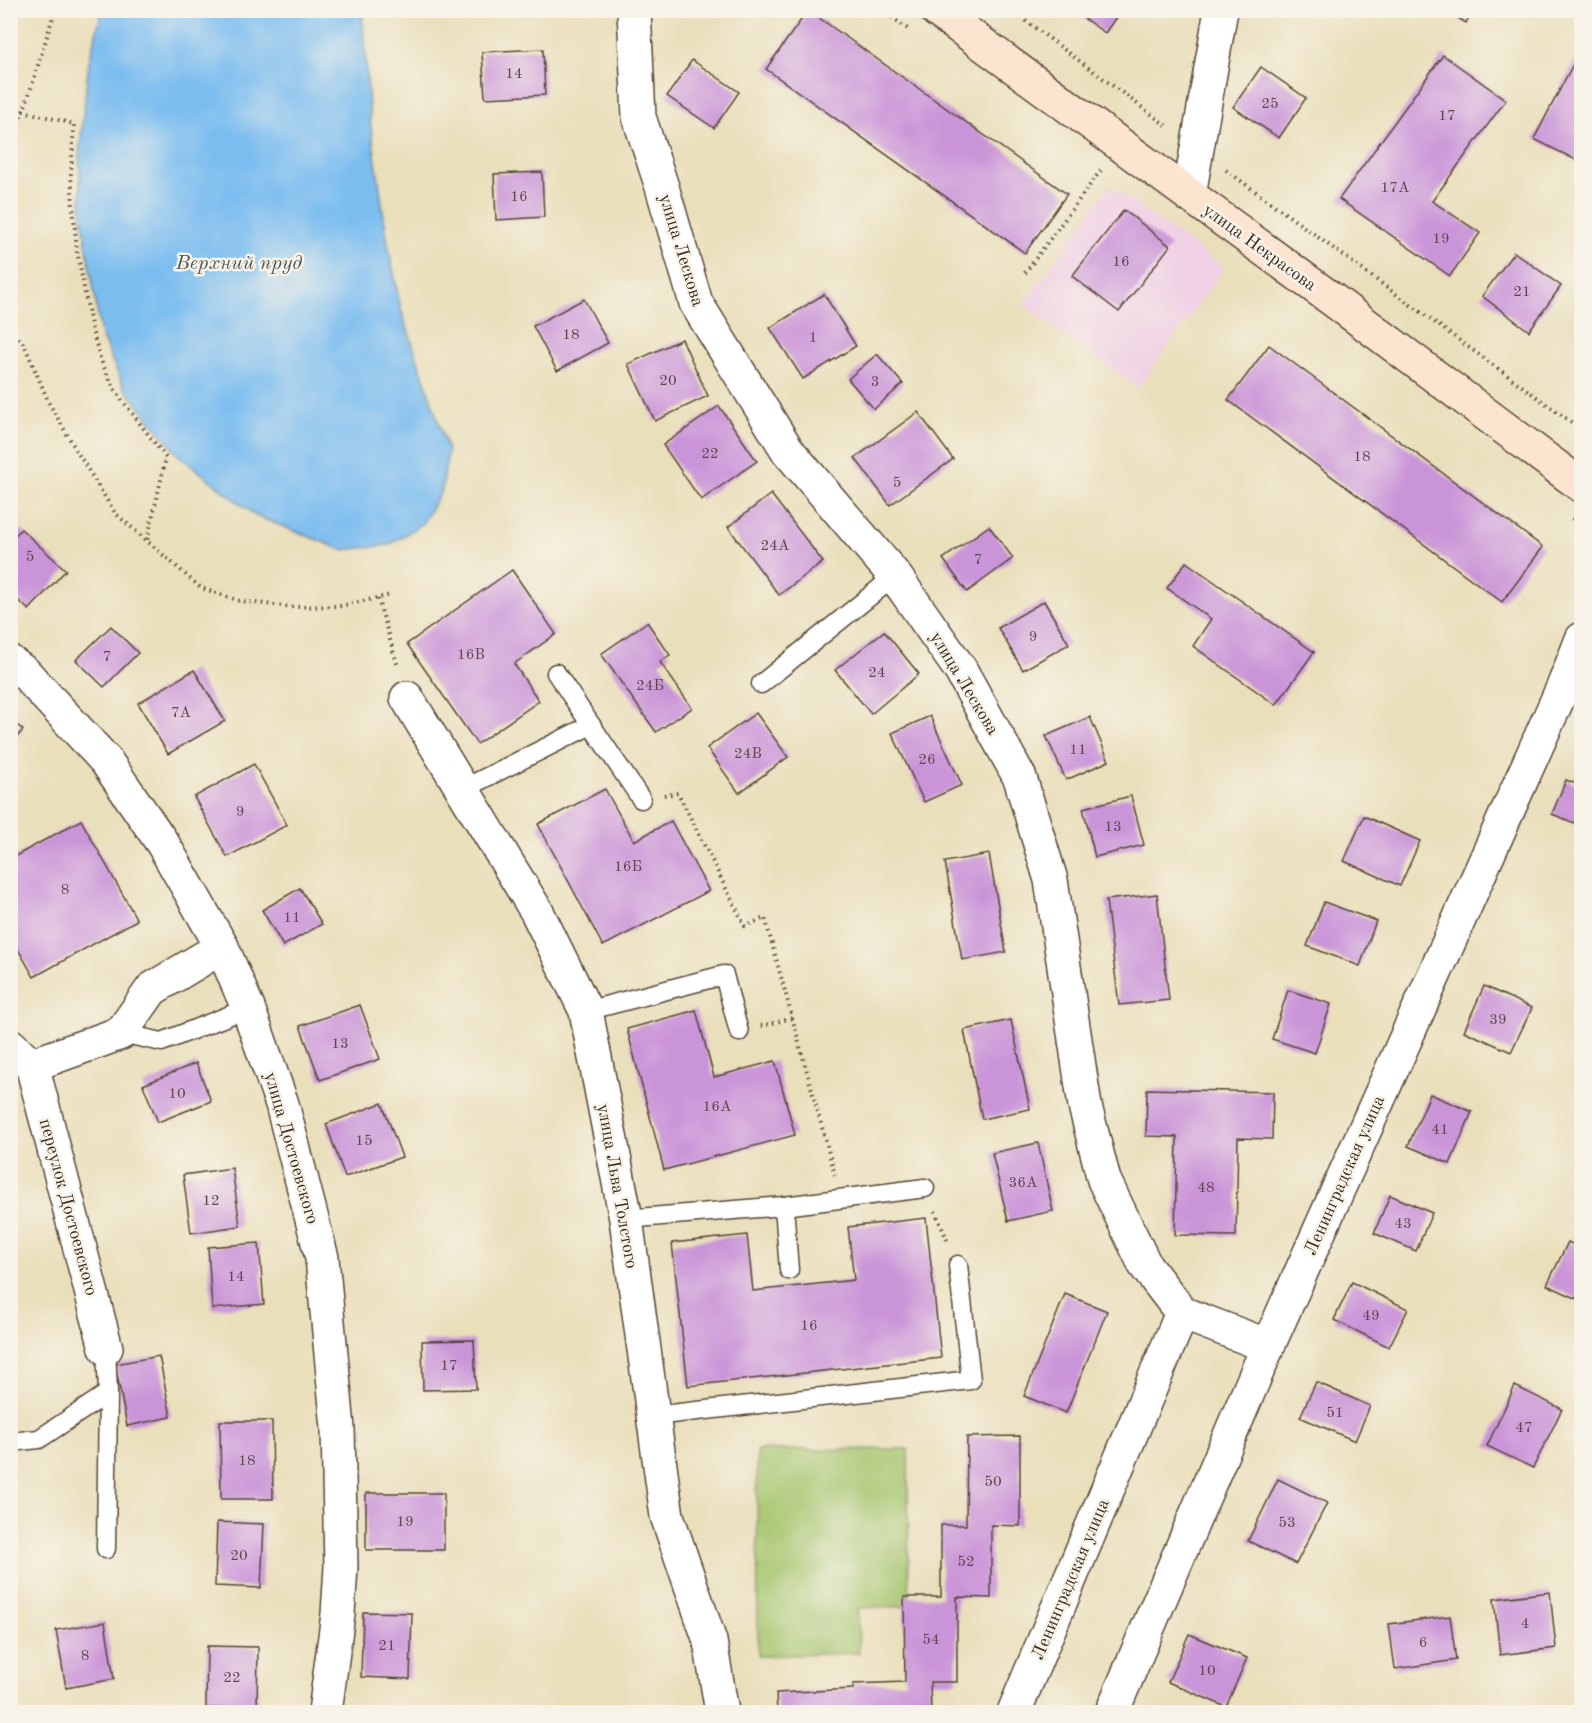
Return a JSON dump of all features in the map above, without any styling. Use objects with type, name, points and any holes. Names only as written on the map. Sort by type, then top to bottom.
[{"type":"street","name":"улица Лескова","points":[[634,10],[639,117],[696,303],[788,451],[895,576],[960,669],[1020,778],[1051,880],[1085,1106],[1104,1180],[1145,1265],[1182,1313]]},
{"type":"street","name":"улица Некрасова","points":[[936,10],[1581,486]]},
{"type":"street","points":[[1188,195],[1221,10]]},
{"type":"street","name":"Ленинградская улица","points":[[1112,1713],[1268,1346],[1559,696],[1581,639]]},
{"type":"street","name":"улица Достоевского","points":[[10,662],[25,673],[106,761],[163,844],[222,947],[248,1008],[282,1104],[322,1258],[338,1428],[340,1567],[338,1614],[325,1713]]},
{"type":"street","name":"улица Льва Толстого","points":[[407,698],[537,912],[586,1011],[626,1218],[667,1516],[710,1641],[722,1713]]},
{"type":"street","points":[[121,1033],[152,989],[222,947]]},
{"type":"street","name":"переулок Достоевского","points":[[106,1348],[21,1055],[121,1033]]},
{"type":"street","points":[[1182,1313],[1268,1346]]},
{"type":"street","name":"Ленинградская улица","points":[[1014,1713],[1182,1313]]},
{"type":"lane","points":[[761,684],[895,576]]},
{"type":"lane","points":[[556,672],[641,799]]},
{"type":"lane","points":[[463,789],[591,725]]},
{"type":"lane","points":[[586,1011],[724,975],[739,1032]]},
{"type":"lane","points":[[121,1033],[162,1042],[248,1008]]},
{"type":"lane","points":[[626,1218],[784,1206],[925,1188]]},
{"type":"lane","points":[[784,1206],[789,1270]]},
{"type":"lane","points":[[653,1416],[971,1380],[958,1265]]},
{"type":"lane","points":[[106,1348],[108,1394],[106,1549]]},
{"type":"lane","points":[[10,1442],[39,1439],[108,1394]]},
{"type":"path","points":[[10,145],[55,10]]},
{"type":"path","points":[[1011,10],[1581,430]]},
{"type":"path","points":[[23,111],[74,124],[71,174],[73,207],[77,251],[92,330],[101,361],[116,392],[166,458],[147,541]]},
{"type":"path","points":[[1025,273],[1100,171]]},
{"type":"path","points":[[10,329],[24,344],[49,403],[115,513],[201,588],[240,601],[292,607],[340,606],[391,595]]},
{"type":"path","points":[[378,599],[407,698]]},
{"type":"path","points":[[641,799],[678,793],[745,926],[765,918],[842,1199]]},
{"type":"path","points":[[925,1188],[958,1265]]},
{"type":"shaded area","points":[[1110,185],[1224,268],[1138,388],[1023,305]]},
{"type":"green space","points":[[908,1449],[909,1606],[858,1608],[859,1653],[758,1656],[757,1450]]},
{"type":"water","name":"Верхний пруд","points":[[102,10],[362,11],[370,120],[388,245],[401,310],[448,450],[442,490],[422,524],[389,545],[343,550],[256,516],[178,455],[124,387],[101,335],[82,218],[79,154],[89,61]]},
{"type":"building","points":[[808,10],[1067,194],[1025,253],[766,69]]},
{"type":"building","points":[[1072,10],[1121,10],[1105,33]]},
{"type":"building","points":[[1445,10],[1473,10],[1466,23]]},
{"type":"building","points":[[1582,47],[1582,163],[1534,139]]},
{"type":"building","points":[[543,49],[545,95],[485,98],[482,52]]},
{"type":"building","points":[[1443,55],[1506,100],[1432,201],[1480,233],[1450,276],[1339,199]]},
{"type":"building","points":[[692,60],[739,92],[714,128],[667,96]]},
{"type":"building","points":[[1261,67],[1306,98],[1279,138],[1233,107]]},
{"type":"building","points":[[542,172],[544,217],[496,220],[494,174]]},
{"type":"building","points":[[1124,210],[1170,246],[1119,312],[1072,276]]},
{"type":"building","points":[[1514,252],[1561,286],[1529,331],[1482,296]]},
{"type":"building","points":[[824,294],[856,346],[803,379],[770,328]]},
{"type":"building","points":[[584,299],[608,343],[557,371],[533,326]]},
{"type":"building","points":[[682,339],[708,396],[655,421],[628,364]]},
{"type":"building","points":[[1269,345],[1543,547],[1502,602],[1228,400]]},
{"type":"building","points":[[877,354],[903,384],[874,409],[848,379]]},
{"type":"building","points":[[719,406],[757,461],[701,500],[663,445]]},
{"type":"building","points":[[918,412],[953,459],[890,505],[855,458]]},
{"type":"building","points":[[771,494],[823,562],[779,595],[728,527]]},
{"type":"building","points":[[989,526],[1013,558],[967,592],[943,559]]},
{"type":"building","points":[[21,529],[66,570],[29,610],[10,593],[10,541]]},
{"type":"building","points":[[1186,562],[1314,652],[1276,705],[1193,646],[1211,619],[1167,588]]},
{"type":"building","points":[[512,570],[556,634],[514,664],[539,701],[477,744],[407,644]]},
{"type":"building","points":[[1044,601],[1069,644],[1023,670],[998,628]]},
{"type":"building","points":[[647,622],[670,655],[660,662],[692,708],[656,732],[601,654]]},
{"type":"building","points":[[111,626],[138,653],[104,687],[76,660]]},
{"type":"building","points":[[884,631],[919,674],[871,714],[835,670]]},
{"type":"building","points":[[194,670],[225,721],[168,754],[138,703]]},
{"type":"building","points":[[756,713],[788,757],[739,793],[707,748]]},
{"type":"building","points":[[930,716],[962,785],[924,802],[892,733]]},
{"type":"building","points":[[1090,717],[1109,761],[1066,780],[1046,736]]},
{"type":"building","points":[[10,719],[23,730],[10,744]]},
{"type":"building","points":[[254,764],[287,825],[227,857],[194,797]]},
{"type":"building","points":[[1566,780],[1582,786],[1582,826],[1552,814]]},
{"type":"building","points":[[605,789],[634,841],[671,821],[709,891],[603,946],[538,824]]},
{"type":"building","points":[[1131,796],[1144,845],[1095,857],[1083,808]]},
{"type":"building","points":[[1364,816],[1420,841],[1400,886],[1344,861]]},
{"type":"building","points":[[81,820],[137,920],[34,977],[10,935],[10,859]]},
{"type":"building","points":[[989,854],[1006,952],[962,960],[945,862]]},
{"type":"building","points":[[300,888],[322,924],[283,946],[262,910]]},
{"type":"building","points":[[1157,894],[1169,1000],[1119,1005],[1106,900]]},
{"type":"building","points":[[1324,902],[1376,921],[1360,966],[1307,946]]},
{"type":"building","points":[[1484,986],[1532,1008],[1511,1052],[1464,1031]]},
{"type":"building","points":[[1288,990],[1331,1004],[1315,1053],[1272,1039]]},
{"type":"building","points":[[360,1005],[380,1059],[320,1080],[300,1026]]},
{"type":"building","points":[[696,1010],[714,1077],[775,1061],[795,1135],[664,1170],[627,1029]]},
{"type":"building","points":[[1011,1020],[1030,1109],[982,1119],[964,1030]]},
{"type":"building","points":[[196,1063],[211,1101],[158,1122],[143,1085]]},
{"type":"building","points":[[1147,1089],[1273,1092],[1272,1139],[1238,1138],[1236,1236],[1175,1235],[1177,1137],[1146,1136]]},
{"type":"building","points":[[1430,1094],[1472,1112],[1450,1164],[1408,1146]]},
{"type":"building","points":[[382,1103],[402,1157],[345,1177],[326,1124]]},
{"type":"building","points":[[1038,1143],[1053,1211],[1008,1221],[992,1153]]},
{"type":"building","points":[[232,1168],[240,1226],[191,1233],[183,1175]]},
{"type":"building","points":[[1390,1195],[1432,1213],[1416,1251],[1374,1233]]},
{"type":"building","points":[[926,1218],[941,1358],[688,1386],[672,1243],[747,1235],[753,1291],[854,1280],[848,1227]]},
{"type":"building","points":[[1568,1242],[1582,1248],[1582,1301],[1547,1285]]},
{"type":"building","points":[[259,1243],[264,1304],[212,1309],[208,1247]]},
{"type":"building","points":[[1352,1282],[1408,1309],[1389,1347],[1334,1320]]},
{"type":"building","points":[[1065,1294],[1107,1311],[1066,1413],[1024,1396]]},
{"type":"building","points":[[474,1340],[476,1389],[423,1390],[422,1341]]},
{"type":"building","points":[[159,1356],[171,1417],[127,1426],[115,1364]]},
{"type":"building","points":[[1316,1382],[1370,1406],[1355,1441],[1300,1417]]},
{"type":"building","points":[[1515,1386],[1562,1409],[1533,1468],[1487,1446]]},
{"type":"building","points":[[220,1421],[272,1421],[273,1499],[221,1499]]},
{"type":"building","points":[[1020,1436],[1020,1526],[991,1525],[991,1598],[957,1597],[957,1682],[930,1682],[931,1712],[777,1712],[776,1693],[853,1689],[853,1684],[905,1682],[904,1597],[941,1597],[941,1525],[966,1525],[967,1437]]},
{"type":"building","points":[[1278,1479],[1327,1503],[1296,1564],[1248,1541]]},
{"type":"building","points":[[366,1493],[444,1493],[444,1550],[366,1550]]},
{"type":"building","points":[[217,1522],[264,1524],[261,1588],[215,1586]]},
{"type":"building","points":[[1550,1592],[1556,1648],[1500,1655],[1494,1599]]},
{"type":"building","points":[[363,1612],[412,1613],[410,1679],[361,1677]]},
{"type":"building","points":[[1450,1616],[1456,1660],[1395,1669],[1389,1624]]},
{"type":"building","points":[[105,1622],[114,1679],[66,1688],[56,1630]]},
{"type":"building","points":[[1189,1634],[1247,1658],[1226,1707],[1168,1682]]},
{"type":"building","points":[[207,1646],[258,1647],[257,1709],[206,1708]]}]
